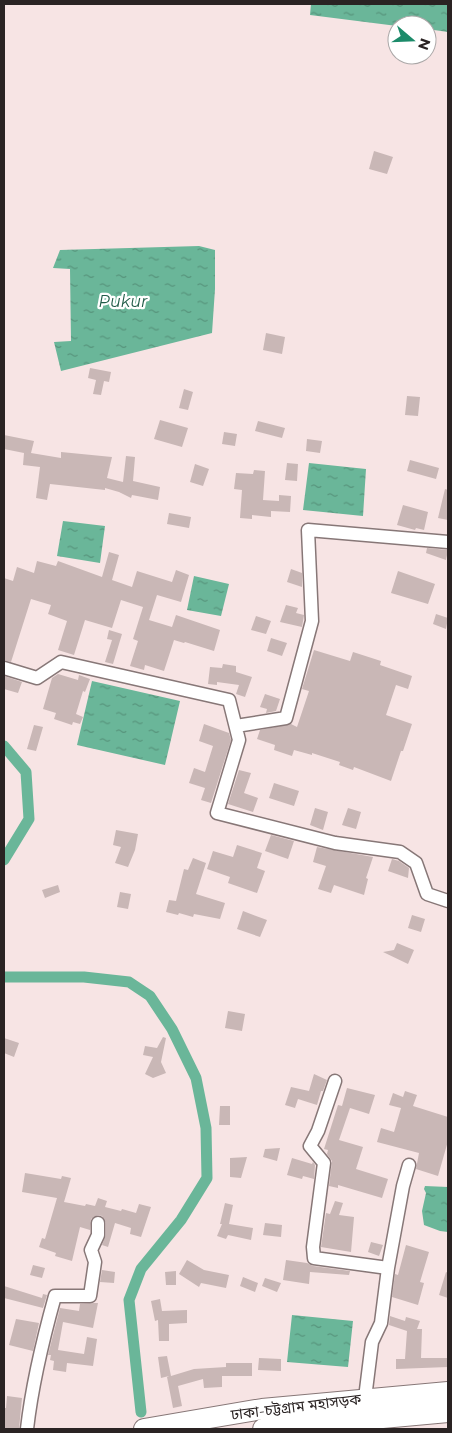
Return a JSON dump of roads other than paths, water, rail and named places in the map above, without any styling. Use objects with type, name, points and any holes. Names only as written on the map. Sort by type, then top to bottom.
[{"type":"highway","name":"ঢাকা-চট্টগ্রাম মহাসড়ক","points":[[144,1429],[262,1409],[365,1398],[448,1392]]},
{"type":"highway","points":[[263,1429],[448,1412]]},
{"type":"street","points":[[236,726],[286,718],[312,621],[308,530],[448,542]]},
{"type":"street","points":[[4,668],[37,678],[61,662],[229,700],[239,740],[217,813],[335,843],[400,852],[416,863],[427,894],[448,901]]},
{"type":"street","points":[[335,1081],[318,1131],[310,1146],[324,1162],[313,1247],[314,1258],[388,1268]]},
{"type":"street","points":[[365,1398],[372,1342],[381,1323],[388,1268],[403,1186],[409,1165]]},
{"type":"street","points":[[27,1429],[30,1404],[55,1296],[90,1296],[95,1262],[91,1250],[98,1235],[98,1223]]},
{"type":"water","points":[[311,4],[448,4],[448,32],[437,30],[437,15],[387,15],[387,25],[310,15]]},
{"type":"water","name":"Pukur","points":[[199,246],[215,250],[212,333],[61,371],[54,342],[71,341],[70,269],[53,268],[60,250]]},
{"type":"water","points":[[309,463],[366,469],[363,516],[303,510]]},
{"type":"water","points":[[63,521],[105,526],[100,563],[57,556]]},
{"type":"water","points":[[194,576],[229,584],[221,616],[187,610]]},
{"type":"water","points":[[92,681],[180,701],[165,765],[77,745]]},
{"type":"water","points":[[425,1186],[448,1187],[448,1232],[424,1225],[422,1211],[426,1193]]},
{"type":"water","points":[[292,1315],[353,1321],[348,1367],[287,1362]]},
{"type":"waterway","points":[[4,746],[26,772],[29,819],[4,860]]},
{"type":"waterway","points":[[4,977],[84,977],[129,982],[150,996],[172,1029],[196,1078],[206,1128],[207,1178],[181,1220],[141,1269],[129,1300],[141,1412]]}]
